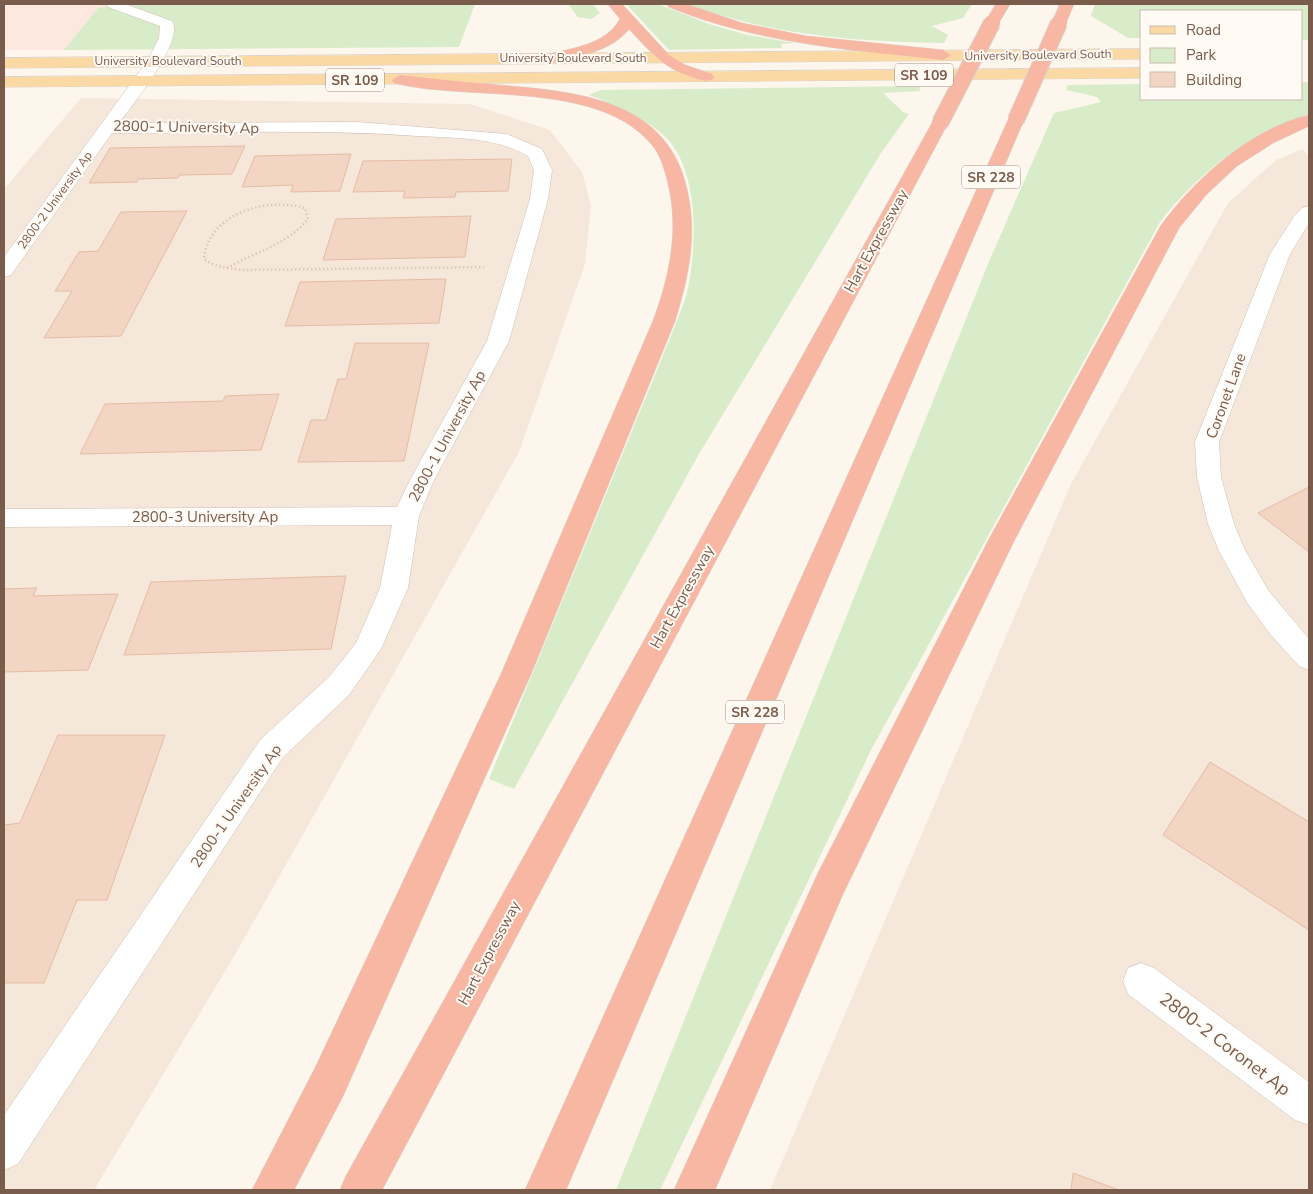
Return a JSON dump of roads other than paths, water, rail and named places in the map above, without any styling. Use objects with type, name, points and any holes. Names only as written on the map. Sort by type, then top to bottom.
[{"type":"highway","points":[[615,4],[664,58],[680,68],[706,77]]},
{"type":"highway","points":[[674,4],[726,23],[766,32],[828,42],[943,56]]},
{"type":"highway","points":[[992,23],[996,4]]},
{"type":"highway","name":"Hart Expressway","points":[[360,1190],[1003,4]]},
{"type":"highway","name":"SR 228","points":[[545,1190],[1067,4]]},
{"type":"highway","points":[[551,58],[609,41],[623,30],[628,18]]},
{"type":"highway","points":[[272,1190],[329,1082],[516,674],[664,321],[678,283],[683,245],[682,207],[668,158],[656,140],[637,125],[617,113],[588,102],[551,93],[400,80]]},
{"type":"highway","points":[[694,1190],[834,876],[1001,541],[1170,227],[1193,196],[1216,173],[1244,153],[1284,130],[1309,120]]},
{"type":"main road","name":"University Boulevard South","points":[[4,63],[1140,54]]},
{"type":"main road","name":"University Boulevard South","points":[[4,82],[1140,73]]},
{"type":"street","name":"2800-1 University Ap","points":[[106,128],[155,62],[166,38],[167,24],[113,4]]},
{"type":"street","name":"2800-1 University Ap","points":[[4,1150],[272,748],[339,686],[367,649],[394,588],[406,516],[422,480],[498,340],[540,200],[543,170],[536,153],[506,139],[449,133],[356,128],[106,128]]},
{"type":"street","name":"2800-2 University Ap","points":[[4,271],[106,128]]},
{"type":"street","name":"Coronet Lane","points":[[1309,212],[1302,219],[1280,254],[1208,442],[1209,477],[1221,524],[1232,551],[1258,597],[1281,627],[1309,658]]},
{"type":"street","name":"2800-3 University Ap","points":[[4,518],[406,516]]},
{"type":"street","name":"2800-2 Coronet Ap","points":[[1141,981],[1309,1106]]}]
